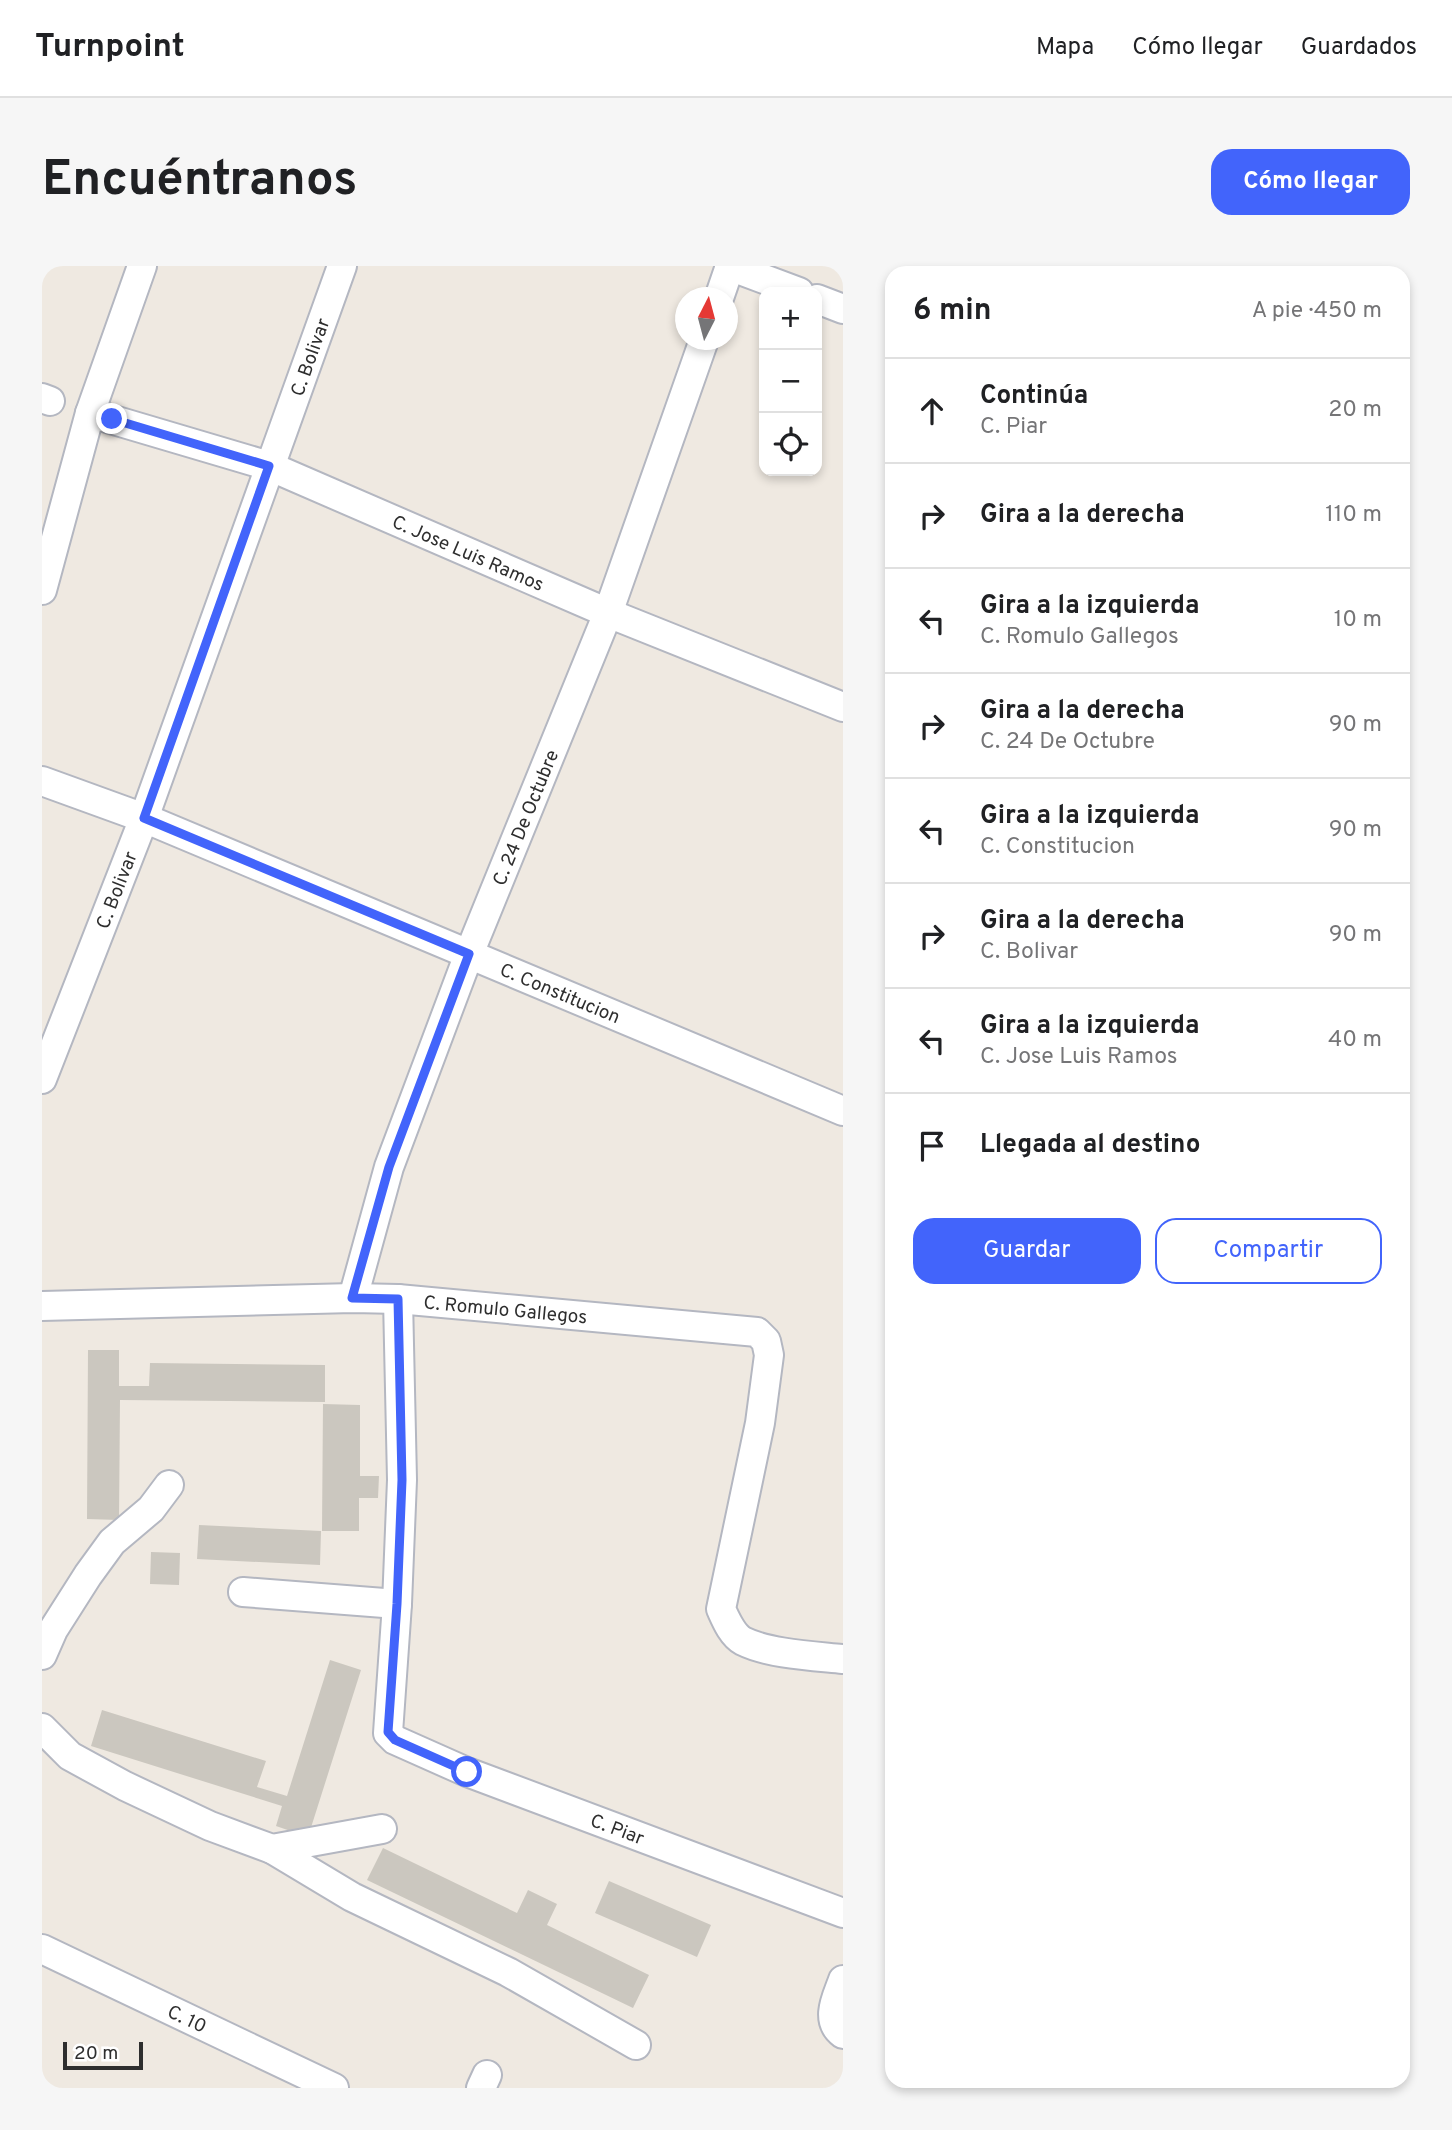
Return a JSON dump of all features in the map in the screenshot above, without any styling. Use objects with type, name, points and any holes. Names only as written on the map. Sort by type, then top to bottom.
[{"type":"street","points":[[42,590],[90,413],[142,266]]},
{"type":"street","name":"C. Bolivar","points":[[42,1079],[144,818],[341,266]]},
{"type":"street","points":[[723,287],[730,266],[786,287]]},
{"type":"street","points":[[822,301],[843,309]]},
{"type":"street","name":"C. 24 De Octubre","points":[[352,1298],[389,1167],[469,954],[608,613],[701,350]]},
{"type":"street","name":"C. Jose Luis Ramos","points":[[90,413],[269,466],[608,613],[843,707]]},
{"type":"street","name":"C. Constitucion","points":[[42,781],[144,818],[843,1111]]},
{"type":"street","points":[[243,1592],[397,1604],[402,1480],[398,1299]]},
{"type":"street","name":"C. Romulo Gallegos","points":[[42,1306],[398,1299],[757,1332],[766,1341],[769,1355],[760,1423],[721,1609],[729,1626],[742,1640],[785,1652],[843,1659]]},
{"type":"street","points":[[42,1654],[53,1630],[88,1575],[113,1542],[151,1509],[170,1485]]},
{"type":"street","name":"C. Piar","points":[[397,1604],[388,1732],[395,1740],[467,1772],[843,1913]]},
{"type":"street","points":[[42,1728],[70,1756],[125,1786],[210,1826],[272,1849],[352,1897],[508,1972],[636,2045]]},
{"type":"street","points":[[272,1849],[382,1829]]},
{"type":"street","name":"C. 10","points":[[42,1949],[334,2088]]},
{"type":"street","points":[[838,2022],[843,1980]]},
{"type":"building","points":[[88,1350],[119,1350],[119,1386],[149,1386],[150,1363],[325,1365],[325,1402],[120,1400],[119,1520],[87,1519]]},
{"type":"building","points":[[323,1404],[360,1405],[360,1476],[379,1476],[378,1498],[359,1498],[359,1531],[322,1531]]},
{"type":"building","points":[[199,1525],[321,1531],[320,1565],[197,1559]]},
{"type":"building","points":[[151,1552],[180,1553],[179,1585],[150,1584]]},
{"type":"building","points":[[330,1660],[361,1670],[308,1837],[276,1826],[282,1806],[91,1746],[102,1710],[266,1761],[257,1787],[287,1796]]},
{"type":"building","points":[[383,1848],[517,1913],[528,1890],[557,1904],[547,1925],[649,1975],[633,2008],[367,1880]]},
{"type":"building","points":[[609,1881],[711,1925],[697,1957],[595,1913]]},
{"type":"route","points":[[112,419],[269,466],[144,818],[469,954],[389,1167],[352,1298],[398,1299],[402,1480],[388,1732],[395,1740],[467,1772]]}]
